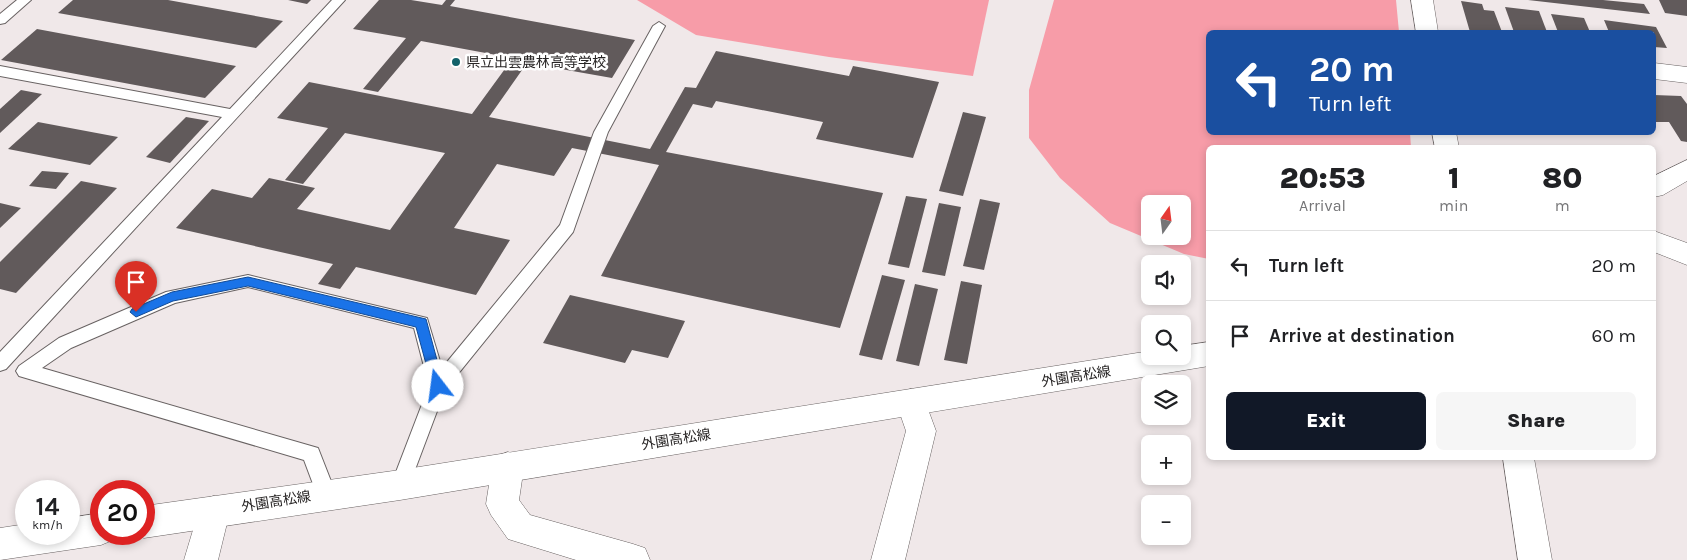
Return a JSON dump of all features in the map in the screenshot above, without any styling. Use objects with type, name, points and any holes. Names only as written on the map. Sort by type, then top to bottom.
[{"type":"main road","points":[[1422,0],[1427,30]]},
{"type":"main road","points":[[1656,71],[1687,75]]},
{"type":"main road","points":[[1656,187],[1687,170]]},
{"type":"main road","points":[[1656,242],[1687,254]]},
{"type":"main road","name":"外園高松線","points":[[155,520],[326,494],[400,485],[1206,354]]},
{"type":"main road","points":[[888,560],[921,431],[911,402]]},
{"type":"main road","points":[[1519,460],[1535,560]]},
{"type":"main road","points":[[508,466],[502,504],[520,528],[633,560]]},
{"type":"main road","points":[[201,560],[214,511]]},
{"type":"main road","points":[[0,544],[15,542]]},
{"type":"lane","points":[[0,20],[25,0]]},
{"type":"lane","points":[[0,364],[339,0]]},
{"type":"lane","points":[[400,485],[438,386],[567,228],[602,132],[659,26]]},
{"type":"lane","points":[[0,71],[233,114]]},
{"type":"lane","points":[[26,371],[65,343],[172,297],[248,281],[421,323],[438,386]]},
{"type":"lane","points":[[0,369],[26,371],[311,454],[326,494]]},
{"type":"shaded area","points":[[637,0],[989,0],[973,76],[829,57],[696,35]]},
{"type":"shaded area","points":[[1054,0],[1396,0],[1399,30],[1206,30],[1206,135],[1410,135],[1411,145],[1206,145],[1206,258],[1184,254],[1163,245],[1191,245],[1191,195],[1141,195],[1141,236],[1110,223],[1060,178],[1029,138],[1029,90]]},
{"type":"building","points":[[73,0],[168,0],[283,21],[256,48],[58,13]]},
{"type":"building","points":[[288,0],[311,0],[307,4]]},
{"type":"building","points":[[379,0],[411,0],[442,5],[446,0],[455,0],[450,6],[635,40],[612,78],[527,63],[489,117],[650,149],[685,87],[696,88],[716,51],[849,76],[853,66],[939,82],[913,158],[816,139],[823,122],[716,101],[712,108],[693,104],[666,152],[883,193],[840,328],[601,276],[659,165],[572,148],[554,176],[497,164],[454,228],[510,240],[476,295],[356,267],[340,289],[318,284],[333,264],[176,228],[212,189],[252,198],[269,178],[315,188],[297,209],[390,230],[445,153],[345,133],[303,184],[285,180],[328,128],[277,118],[309,82],[472,114],[513,58],[421,41],[378,92],[363,89],[406,38],[353,29]]},
{"type":"building","points":[[1528,0],[1603,0],[1644,4],[1650,14]]},
{"type":"building","points":[[1659,0],[1687,0],[1687,16],[1665,13]]},
{"type":"building","points":[[1461,1],[1482,4],[1484,10],[1494,11],[1501,30],[1469,30]]},
{"type":"building","points":[[1505,7],[1539,11],[1546,30],[1513,30]]},
{"type":"building","points":[[1551,14],[1584,18],[1589,30],[1557,30]]},
{"type":"building","points":[[1604,20],[1656,27],[1667,48],[1656,47],[1656,30],[1608,30]]},
{"type":"building","points":[[37,29],[236,66],[205,98],[1,60]]},
{"type":"building","points":[[21,90],[42,94],[0,133],[0,109]]},
{"type":"building","points":[[1656,95],[1681,96],[1687,104],[1687,142],[1681,141],[1669,122],[1656,122]]},
{"type":"building","points":[[963,112],[986,117],[963,196],[939,191]]},
{"type":"building","points":[[186,117],[209,121],[170,163],[146,157]]},
{"type":"building","points":[[38,122],[118,137],[90,165],[8,149]]},
{"type":"building","points":[[42,171],[69,173],[56,189],[29,186]]},
{"type":"building","points":[[81,181],[117,188],[16,293],[0,289],[0,262]]},
{"type":"building","points":[[906,196],[927,199],[909,268],[888,264]]},
{"type":"building","points":[[980,199],[1000,203],[984,270],[963,266]]},
{"type":"building","points":[[0,203],[21,208],[0,228]]},
{"type":"building","points":[[939,203],[961,207],[945,276],[922,272]]},
{"type":"building","points":[[882,275],[905,280],[882,360],[859,355]]},
{"type":"building","points":[[961,281],[982,285],[967,364],[944,360]]},
{"type":"building","points":[[915,284],[938,289],[919,366],[896,361]]},
{"type":"building","points":[[570,295],[685,321],[668,358],[632,350],[625,363],[543,343]]},
{"type":"place","name":"県立出雲農林高等学校","points":[[456,62]]},
{"type":"route","points":[[136,312],[172,297],[248,281],[421,323],[438,386]]}]
